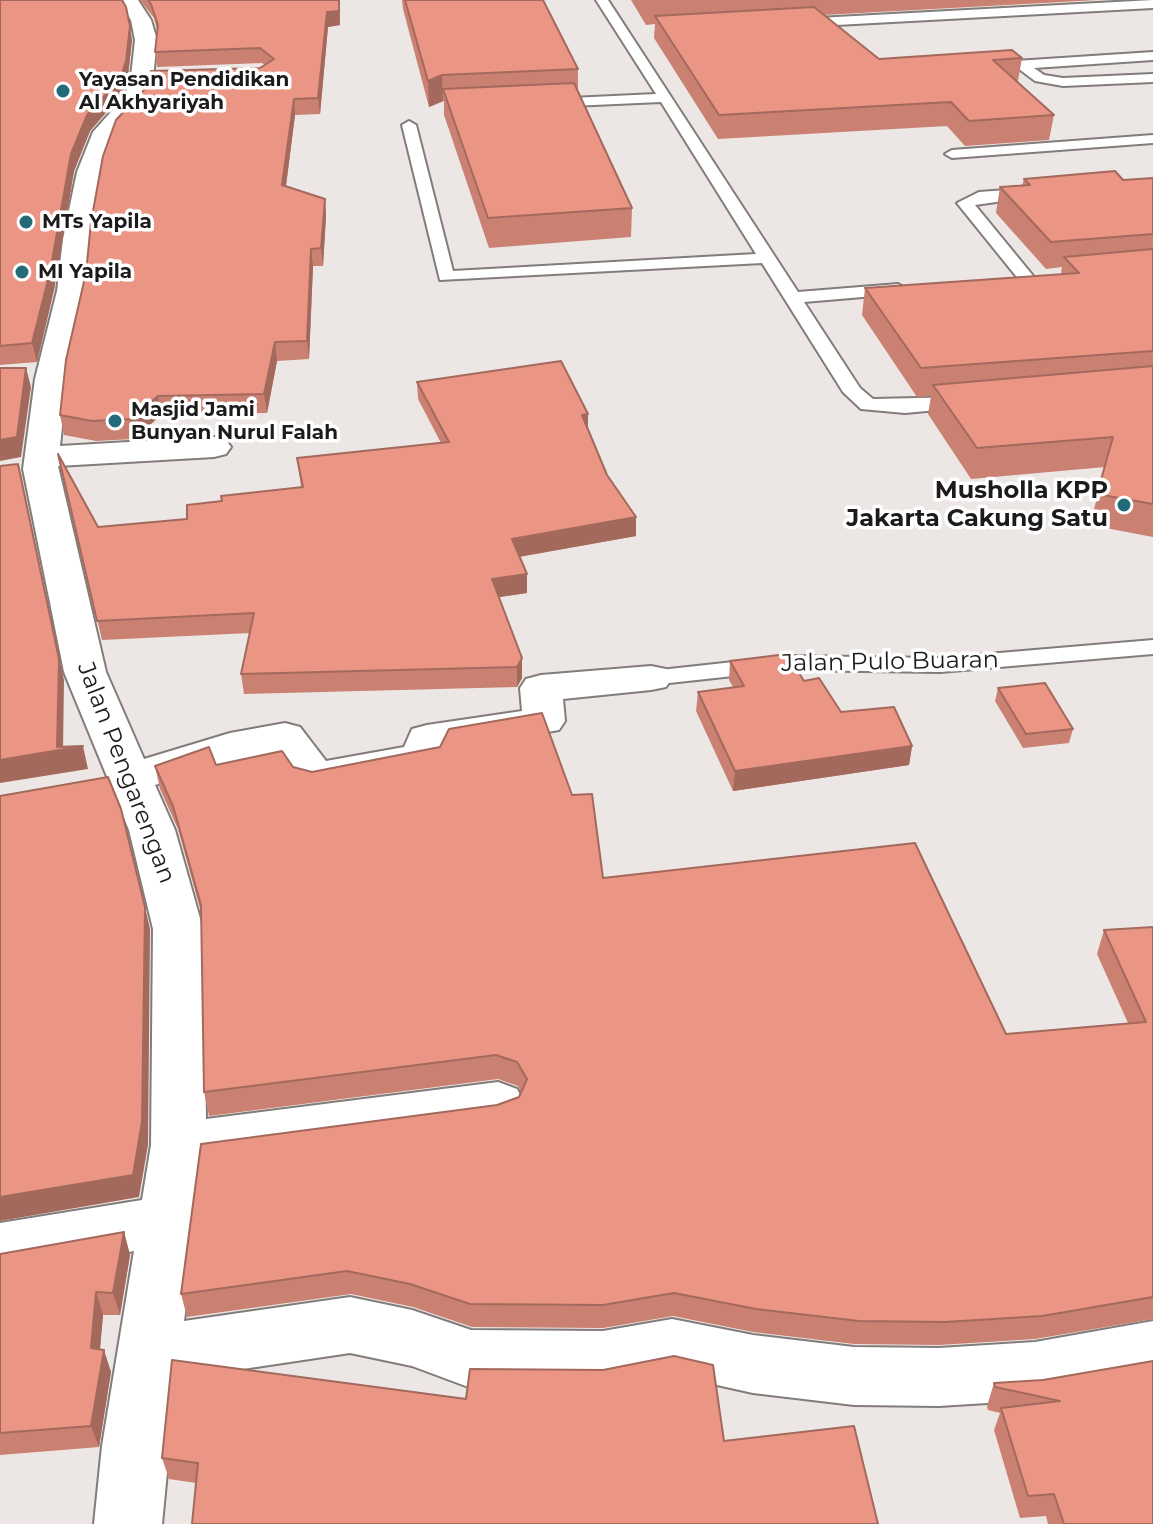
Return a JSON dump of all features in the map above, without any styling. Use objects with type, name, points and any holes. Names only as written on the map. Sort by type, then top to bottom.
[{"type":"street","name":"Jalan Pengarengan","points":[[128,0],[141,20],[157,77],[116,116],[97,150],[77,239],[72,291],[39,374],[32,466],[85,672],[111,740],[113,783],[166,872],[178,929],[182,1023],[179,1145],[135,1446],[128,1524]]},
{"type":"street","points":[[32,466],[214,447]]},
{"type":"street","name":"Jalan Pulo Buaran","points":[[113,783],[230,747],[285,737],[315,778],[425,757],[427,739],[544,721],[541,688],[651,678]]},
{"type":"street","points":[[179,1145],[498,1104]]},
{"type":"street","points":[[0,1249],[169,1220]]},
{"type":"street","points":[[149,1355],[350,1325],[412,1338],[471,1359],[603,1360],[672,1347],[799,1371],[854,1376],[939,1377],[1035,1371],[1153,1350]]},
{"type":"lane","points":[[602,0],[631,32],[665,98],[853,392],[868,405],[905,407],[983,401]]},
{"type":"lane","points":[[1147,0],[1153,4]]},
{"type":"lane","points":[[786,24],[1153,4]]},
{"type":"lane","points":[[815,22],[835,40]]},
{"type":"lane","points":[[963,69],[1153,56]]},
{"type":"lane","points":[[1021,65],[1048,80],[1153,78]]},
{"type":"lane","points":[[538,104],[665,98]]},
{"type":"lane","points":[[409,125],[446,276],[768,258]]},
{"type":"lane","points":[[952,154],[1153,139]]},
{"type":"lane","points":[[1026,277],[965,203],[979,197],[1051,192]]},
{"type":"lane","points":[[793,298],[917,287]]},
{"type":"lane","name":"Jalan Pulo Buaran","points":[[651,678],[788,663],[940,665],[1153,647]]},
{"type":"building","points":[[0,0],[122,0],[130,26],[126,61],[120,79],[87,115],[71,154],[50,272],[32,343],[0,346]]},
{"type":"building","points":[[148,0],[339,0],[339,11],[327,12],[318,98],[294,99],[282,185],[325,199],[321,248],[311,249],[307,341],[275,342],[264,394],[158,396],[130,419],[92,421],[60,415],[66,360],[86,273],[103,156],[116,120],[144,90],[151,71],[260,68],[274,59],[260,48],[155,52],[158,25]]},
{"type":"building","points":[[405,0],[543,0],[578,69],[442,75],[428,81]]},
{"type":"building","points":[[814,7],[879,59],[1012,50],[1022,58],[993,60],[1054,115],[969,121],[951,102],[719,115],[655,16]]},
{"type":"building","points":[[574,83],[632,208],[488,218],[443,89]]},
{"type":"building","points":[[1115,171],[1123,180],[1153,178],[1153,234],[1051,242],[1000,187],[1030,185],[1024,179]]},
{"type":"building","points":[[1153,249],[1153,351],[921,368],[865,288],[1079,273],[1064,257]]},
{"type":"building","points":[[561,361],[588,414],[582,415],[607,475],[636,517],[512,539],[527,574],[492,579],[522,658],[517,667],[241,674],[254,613],[97,621],[58,454],[98,527],[187,519],[187,505],[222,501],[221,496],[303,487],[297,458],[449,442],[417,382]]},
{"type":"building","points":[[1153,366],[1153,504],[1097,494],[1113,437],[977,448],[933,385]]},
{"type":"building","points":[[0,368],[26,368],[17,437],[0,440]]},
{"type":"building","points":[[18,464],[59,659],[57,747],[83,746],[0,760],[0,466]]},
{"type":"building","points":[[787,654],[804,681],[819,678],[841,712],[894,707],[912,746],[735,771],[698,692],[744,686],[730,661]]},
{"type":"building","points":[[1045,683],[1073,729],[1026,734],[998,688]]},
{"type":"building","points":[[542,713],[572,795],[592,794],[603,878],[915,843],[1006,1034],[1146,1022],[1104,930],[1153,927],[1153,1297],[1042,1316],[945,1322],[859,1321],[756,1309],[674,1293],[603,1305],[470,1304],[410,1284],[347,1271],[181,1294],[201,1144],[497,1105],[519,1097],[527,1079],[517,1062],[496,1055],[204,1092],[201,905],[173,806],[155,766],[209,747],[216,765],[282,751],[293,767],[312,772],[440,747],[449,729]]},
{"type":"building","points":[[108,777],[121,809],[145,907],[142,1122],[133,1175],[0,1197],[0,796]]},
{"type":"building","points":[[124,1232],[113,1293],[96,1292],[91,1348],[104,1350],[91,1426],[0,1433],[0,1254]]},
{"type":"building","points":[[674,1356],[713,1365],[724,1441],[854,1426],[878,1524],[192,1524],[198,1463],[162,1458],[172,1360],[466,1399],[470,1369],[603,1370]]},
{"type":"building","points":[[1153,1361],[1153,1524],[1064,1524],[1054,1494],[1028,1496],[1001,1408],[1060,1401],[995,1387],[994,1383],[1043,1380]]},
{"type":"place","name":"Yayasan Pendidikan Al Akhyariyah","points":[[63,91]]},
{"type":"place","name":"MTs Yapila","points":[[26,222]]},
{"type":"place","name":"MI Yapila","points":[[22,272]]},
{"type":"place","name":"Masjid Jami Bunyan Nurul Falah","points":[[115,421]]},
{"type":"place","name":"Musholla KPP Jakarta Cakung Satu","points":[[1124,505]]}]
